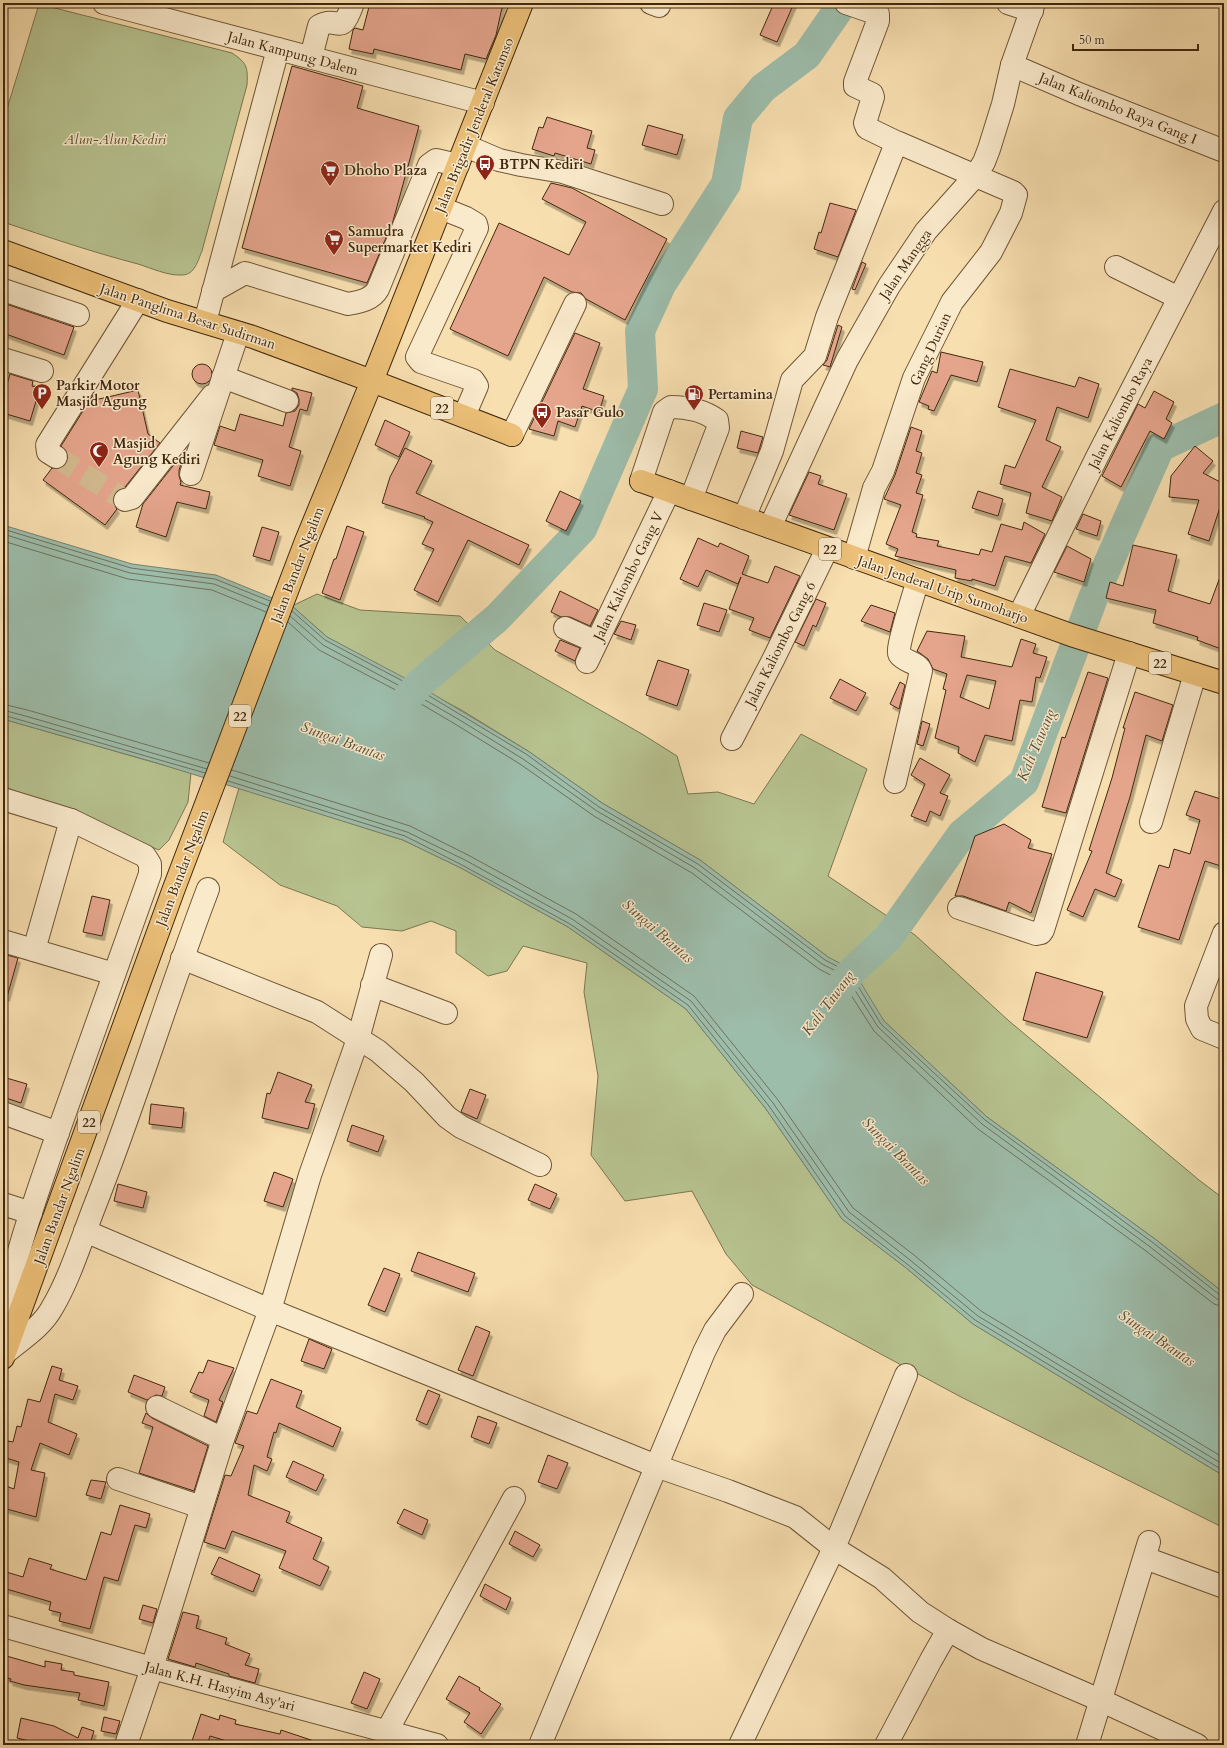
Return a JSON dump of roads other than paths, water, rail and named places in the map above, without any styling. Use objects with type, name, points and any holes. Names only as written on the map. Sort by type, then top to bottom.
[{"type":"main road","name":"Jalan Brigadir Jenderal Katamso","points":[[372,381],[522,3]]},
{"type":"main road","name":"Jalan Panglima Besar Sudirman","points":[[3,251],[166,311],[238,332],[372,381]]},
{"type":"main road","name":"22","points":[[372,381],[512,435]]},
{"type":"main road","name":"Jalan Bandar Ngalim","points":[[4,1350],[173,891],[306,541],[372,381]]},
{"type":"main road","name":"Jalan Jenderal Urip Sumoharjo","points":[[641,481],[827,549],[1071,635],[1224,683]]},
{"type":"street","points":[[311,57],[319,26],[324,23],[341,24],[346,21],[353,3]]},
{"type":"street","points":[[847,3],[880,8],[878,21],[855,82],[855,86],[872,94],[873,97],[865,123],[867,128],[898,143],[976,175]]},
{"type":"street","points":[[1008,3],[1033,7]]},
{"type":"street","name":"Jalan Kampung Dalem","points":[[114,4],[483,103]]},
{"type":"street","name":"Jalan Mangga","points":[[770,527],[847,360],[889,286],[926,231],[976,175],[989,148],[1012,65],[1033,7]]},
{"type":"street","points":[[205,322],[278,49]]},
{"type":"street","name":"Jalan Kaliombo Raya Gang I","points":[[1012,65],[1079,94],[1224,151]]},
{"type":"street","points":[[744,518],[772,451],[792,380],[815,356],[827,317],[895,146],[898,143]]},
{"type":"street","points":[[213,291],[245,273],[348,304],[372,297],[378,289],[429,164],[436,160],[462,155],[499,160],[563,172],[662,204]]},
{"type":"street","name":"Gang Durian","points":[[854,558],[874,488],[884,471],[914,378],[952,302],[991,252],[1011,213],[1016,196],[1013,192],[976,175]]},
{"type":"street","points":[[441,208],[466,218],[476,224],[477,228],[417,357],[421,362],[473,380],[476,383],[477,386],[464,416]]},
{"type":"street","name":"Jalan Kaliombo Raya","points":[[1019,616],[1097,457],[1224,211]]},
{"type":"street","points":[[1116,267],[1179,298]]},
{"type":"street","points":[[3,290],[78,316]]},
{"type":"street","points":[[56,457],[48,452],[47,445],[138,300]]},
{"type":"street","points":[[512,435],[575,304]]},
{"type":"street","points":[[191,474],[238,332]]},
{"type":"street","points":[[3,358],[42,371]]},
{"type":"street","points":[[221,382],[287,401]]},
{"type":"street","points":[[125,500],[132,498],[221,382]]},
{"type":"street","points":[[641,481],[664,412],[671,407],[685,407],[710,415],[718,420],[718,428],[691,499]]},
{"type":"street","name":"Jalan Kaliombo Gang V","points":[[587,662],[669,491]]},
{"type":"street","name":"Jalan Kaliombo Gang 6","points":[[732,739],[773,660],[827,549]]},
{"type":"street","points":[[895,782],[920,671],[918,666],[899,655],[898,651],[918,580]]},
{"type":"street","points":[[565,628],[596,642]]},
{"type":"street","points":[[959,908],[1036,934],[1041,933],[1043,930],[1129,653]]},
{"type":"street","points":[[1151,822],[1195,674]]},
{"type":"street","points":[[3,799],[71,820],[145,856],[150,864],[150,874],[31,1213],[8,1293],[3,1318]]},
{"type":"street","points":[[34,950],[71,820]]},
{"type":"street","points":[[4,1350],[43,1321],[52,1309],[105,1179],[182,958],[208,889]]},
{"type":"street","points":[[1224,933],[1196,1006],[1197,1019],[1202,1028],[1224,1038]]},
{"type":"street","points":[[3,942],[114,974]]},
{"type":"street","points":[[126,1745],[152,1668],[223,1439],[270,1310],[310,1175],[358,1038],[381,955]]},
{"type":"street","points":[[182,958],[317,1012],[378,1051],[414,1082],[447,1117],[461,1128],[540,1165]]},
{"type":"street","points":[[372,985],[446,1013]]},
{"type":"street","points":[[3,1113],[58,1133]]},
{"type":"street","points":[[3,1204],[31,1213]]},
{"type":"street","points":[[85,1231],[270,1310],[656,1466],[728,1491],[795,1517],[834,1548],[882,1578],[920,1612],[948,1630],[982,1649],[1100,1700],[1197,1745]]},
{"type":"street","points":[[540,1745],[704,1352],[715,1330],[742,1294]]},
{"type":"street","points":[[740,1745],[834,1548],[906,1375]]},
{"type":"street","points":[[157,1407],[223,1439]]},
{"type":"street","points":[[118,1479],[201,1507]]},
{"type":"street","points":[[387,1731],[514,1498]]},
{"type":"street","points":[[1086,1745],[1147,1550],[1224,1587]]},
{"type":"street","name":"Jalan K.H. Hasyim Asy'ari","points":[[3,1626],[437,1745]]},
{"type":"street","points":[[886,1745],[930,1660],[948,1630]]},
{"type":"water","name":"Sungai Brantas","points":[[3,525],[132,564],[216,575],[292,606],[327,637],[418,685],[528,751],[602,803],[700,860],[828,957],[853,970],[884,1021],[987,1117],[1155,1239],[1224,1293],[1224,1476],[973,1324],[905,1267],[842,1219],[766,1109],[686,1009],[568,927],[461,868],[403,840],[157,763],[3,719]]},
{"type":"waterway","points":[[392,717],[418,685],[497,618],[582,529],[643,389],[640,331],[661,285],[726,184],[738,118],[763,88],[807,55],[843,3]]},
{"type":"waterway","name":"Kali Tawang","points":[[828,1003],[853,970],[888,938],[962,834],[1024,782],[1093,598],[1160,447],[1224,417]]},
{"type":"tunnel","points":[[56,457],[125,500]]},
{"type":"place","name":"BTPN Kediri","points":[[485,181]]},
{"type":"place","name":"Dhoho Plaza","points":[[330,187]]},
{"type":"place","name":"Samudra Supermarket Kediri","points":[[334,256]]},
{"type":"place","name":"Parkir Motor Masjid Agung","points":[[42,410]]},
{"type":"place","name":"Pertamina","points":[[694,411]]},
{"type":"place","name":"Pasar Gulo","points":[[542,429]]},
{"type":"place","name":"Masjid Agung Kediri","points":[[99,468]]},
{"type":"park label","name":"Alun-Alun Kediri","points":[[115,139]]}]
